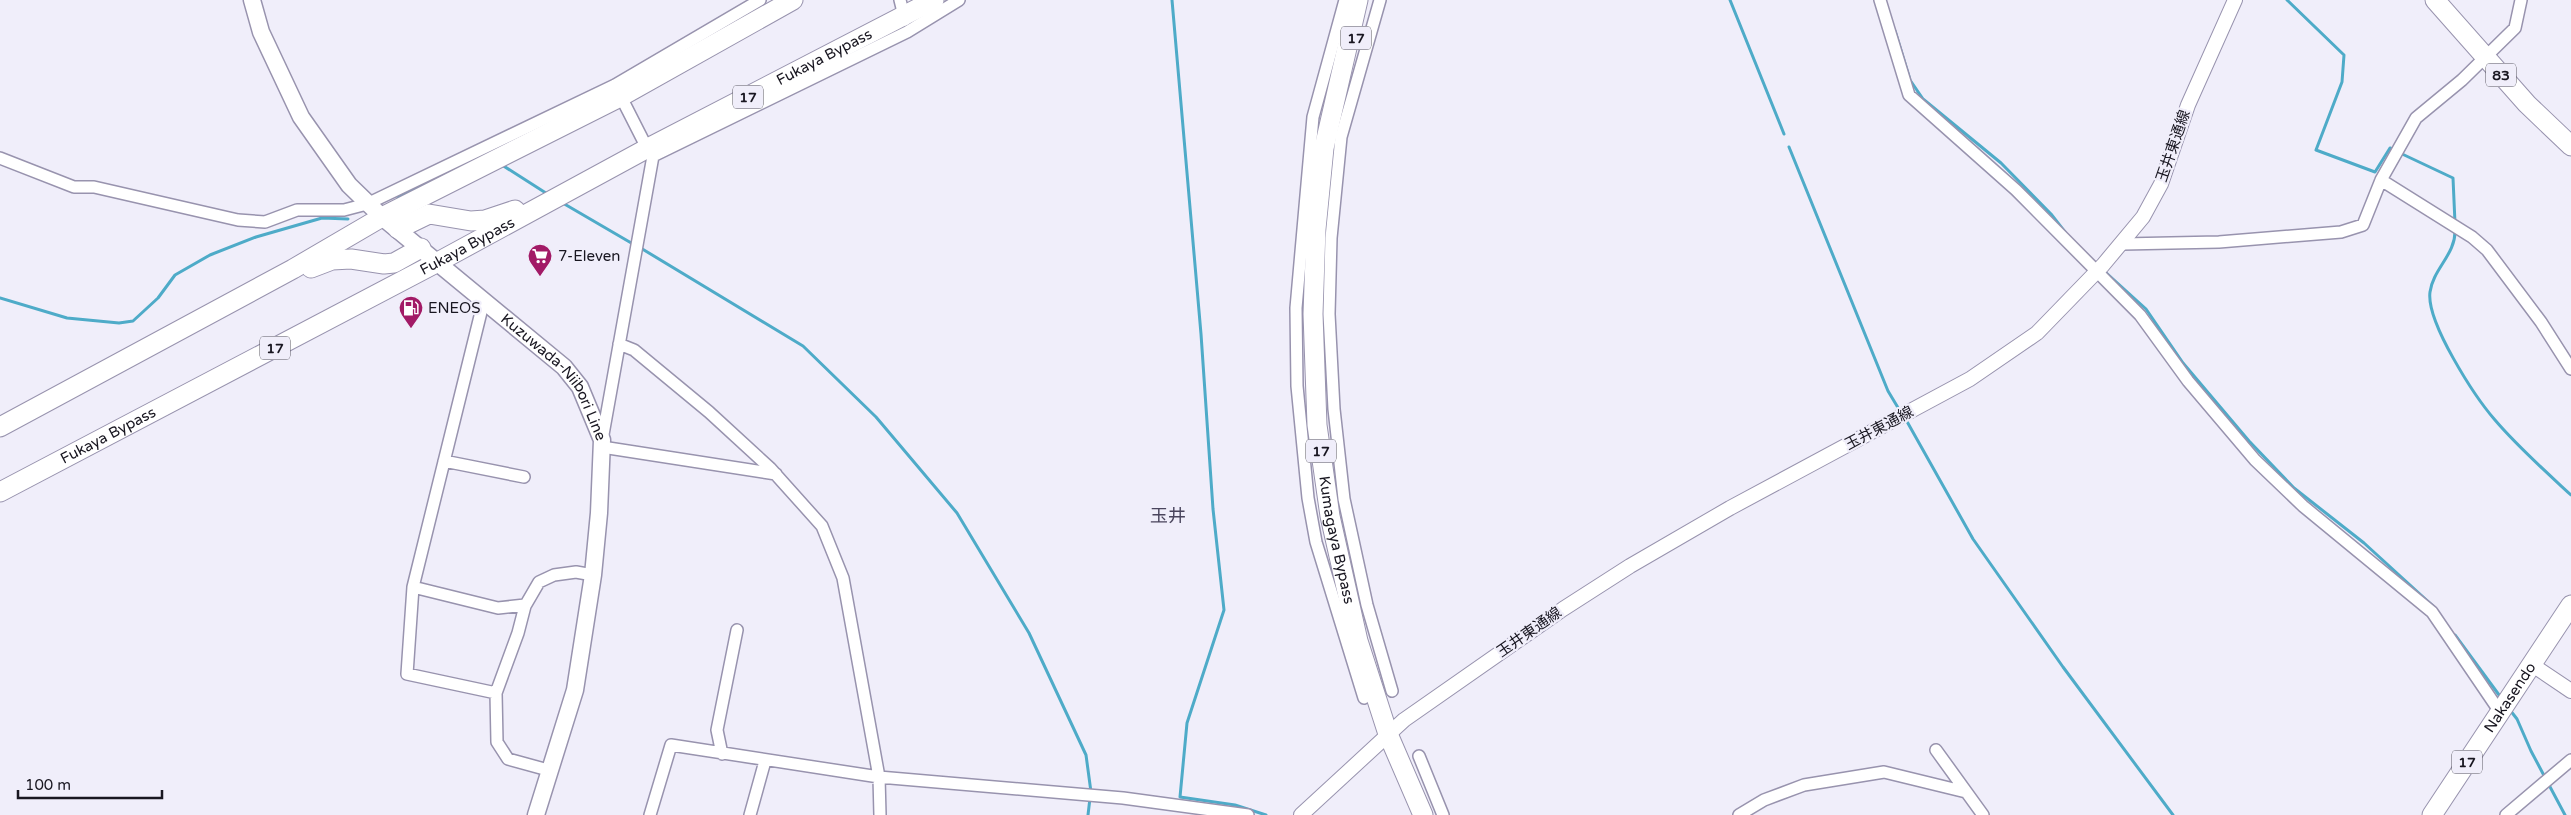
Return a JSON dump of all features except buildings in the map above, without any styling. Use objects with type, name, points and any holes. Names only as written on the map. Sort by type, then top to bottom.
[{"type":"main road","name":"Kuzuwada-Niibori Line","points":[[252,0],[261,32],[301,117],[332,163],[367,204],[564,367],[580,387],[602,444],[593,575],[575,690],[548,770],[536,815]]},
{"type":"main road","points":[[0,427],[293,269],[382,217],[496,160],[618,91],[793,0]]},
{"type":"main road","name":"Fukaya Bypass","points":[[0,492],[552,200],[649,153],[934,0]]},
{"type":"main road","name":"17","points":[[1342,75],[1358,0]]},
{"type":"main road","name":"17","points":[[1342,75],[1367,0]]},
{"type":"main road","name":"83","points":[[2435,0],[2485,59],[2527,104],[2571,146]]},
{"type":"main road","name":"Kumagaya Bypass","points":[[1342,75],[1324,148],[1316,229],[1313,311],[1317,425],[1336,500],[1358,640],[1388,734],[1423,815]]},
{"type":"main road","points":[[398,229],[429,214],[471,222],[499,216],[528,205],[552,200]]},
{"type":"main road","points":[[293,269],[303,271],[332,260],[394,263],[421,248]]},
{"type":"main road","name":"Nakasendo","points":[[2432,815],[2571,605]]},
{"type":"street","points":[[0,158],[74,187],[94,187],[238,220],[266,222],[297,210],[344,210],[367,204],[618,91],[760,0]]},
{"type":"street","points":[[904,16],[959,0]]},
{"type":"street","points":[[1313,311],[1314,117],[1345,0]]},
{"type":"street","points":[[1364,698],[1316,542],[1309,504],[1297,386],[1331,238],[1341,137],[1380,0]]},
{"type":"street","points":[[1880,0],[1909,95],[2016,190],[2099,270],[2140,315],[2188,381],[2255,460],[2303,506],[2432,612],[2504,706]]},
{"type":"street","name":"玉井東通線","points":[[1300,815],[1388,734],[1563,608],[1630,566],[1970,379],[2037,333],[2099,270],[2144,218],[2161,184],[2188,104],[2235,0]]},
{"type":"street","points":[[2123,244],[2219,242],[2340,232],[2363,225],[2381,180],[2416,118],[2485,59],[2515,28],[2521,0]]},
{"type":"street","points":[[618,91],[649,153],[638,239],[602,444],[776,474]]},
{"type":"street","points":[[2381,180],[2472,237],[2487,250],[2541,322],[2571,369]]},
{"type":"street","points":[[484,300],[413,587],[407,674],[496,693]]},
{"type":"street","points":[[619,344],[634,350],[678,386],[776,474],[822,526],[843,578],[878,777],[880,815]]},
{"type":"street","points":[[444,461],[524,477]]},
{"type":"street","points":[[1309,504],[1336,500],[1392,692]]},
{"type":"street","points":[[548,770],[508,760],[497,742],[496,693],[526,605],[539,582],[554,575],[576,572],[593,575]]},
{"type":"street","points":[[413,587],[498,608],[526,605]]},
{"type":"street","points":[[722,754],[717,730],[738,630]]},
{"type":"street","points":[[2531,664],[2571,692]]},
{"type":"street","points":[[650,815],[671,745],[764,761],[878,777],[1102,796],[1248,815]]},
{"type":"street","points":[[1936,750],[1983,815]]},
{"type":"street","points":[[1419,756],[1443,815]]},
{"type":"street","points":[[2506,815],[2571,760]]},
{"type":"street","points":[[750,815],[764,761]]},
{"type":"street","points":[[1739,815],[1764,800],[1804,785],[1884,772],[1966,792]]},
{"type":"waterway","points":[[1172,0],[1201,334],[1213,509],[1224,610],[1187,723],[1180,797],[1235,805],[1266,815]]},
{"type":"waterway","points":[[1730,0],[1784,134]]},
{"type":"waterway","points":[[2287,0],[2344,55],[2342,82],[2316,150],[2375,172],[2390,148],[2395,150]]},
{"type":"waterway","points":[[1895,31],[1910,80],[1923,99],[2001,163],[2051,214],[2065,232]]},
{"type":"waterway","points":[[1789,147],[1888,391],[1900,411]]},
{"type":"waterway","points":[[2400,153],[2453,178],[2455,223]]},
{"type":"waterway","points":[[502,165],[549,195]]},
{"type":"waterway","points":[[398,197],[432,179]]},
{"type":"waterway","points":[[561,202],[633,244]]},
{"type":"waterway","points":[[0,298],[67,318],[119,323],[133,321],[158,298],[175,275],[210,255],[256,237],[322,218],[348,219]]},
{"type":"waterway","points":[[2455,230],[2452,247],[2435,276],[2430,292],[2431,305],[2444,340],[2476,395],[2495,420],[2522,449],[2571,495]]},
{"type":"waterway","points":[[639,247],[803,346],[876,417],[957,513],[1029,633],[1086,755],[1091,792]]},
{"type":"waterway","points":[[2103,270],[2146,309],[2183,363],[2249,441],[2294,488],[2364,543],[2433,606]]},
{"type":"waterway","points":[[1905,418],[1973,539],[2063,667],[2173,815]]},
{"type":"waterway","points":[[2455,635],[2502,699]]},
{"type":"waterway","points":[[2510,710],[2517,719],[2531,751],[2565,815]]},
{"type":"waterway","points":[[1088,815],[1090,798]]},
{"type":"place","name":"7-Eleven","points":[[540,277]]},
{"type":"place","name":"ENEOS","points":[[411,329]]},
{"type":"district","name":"玉井","points":[[1168,516]]}]
